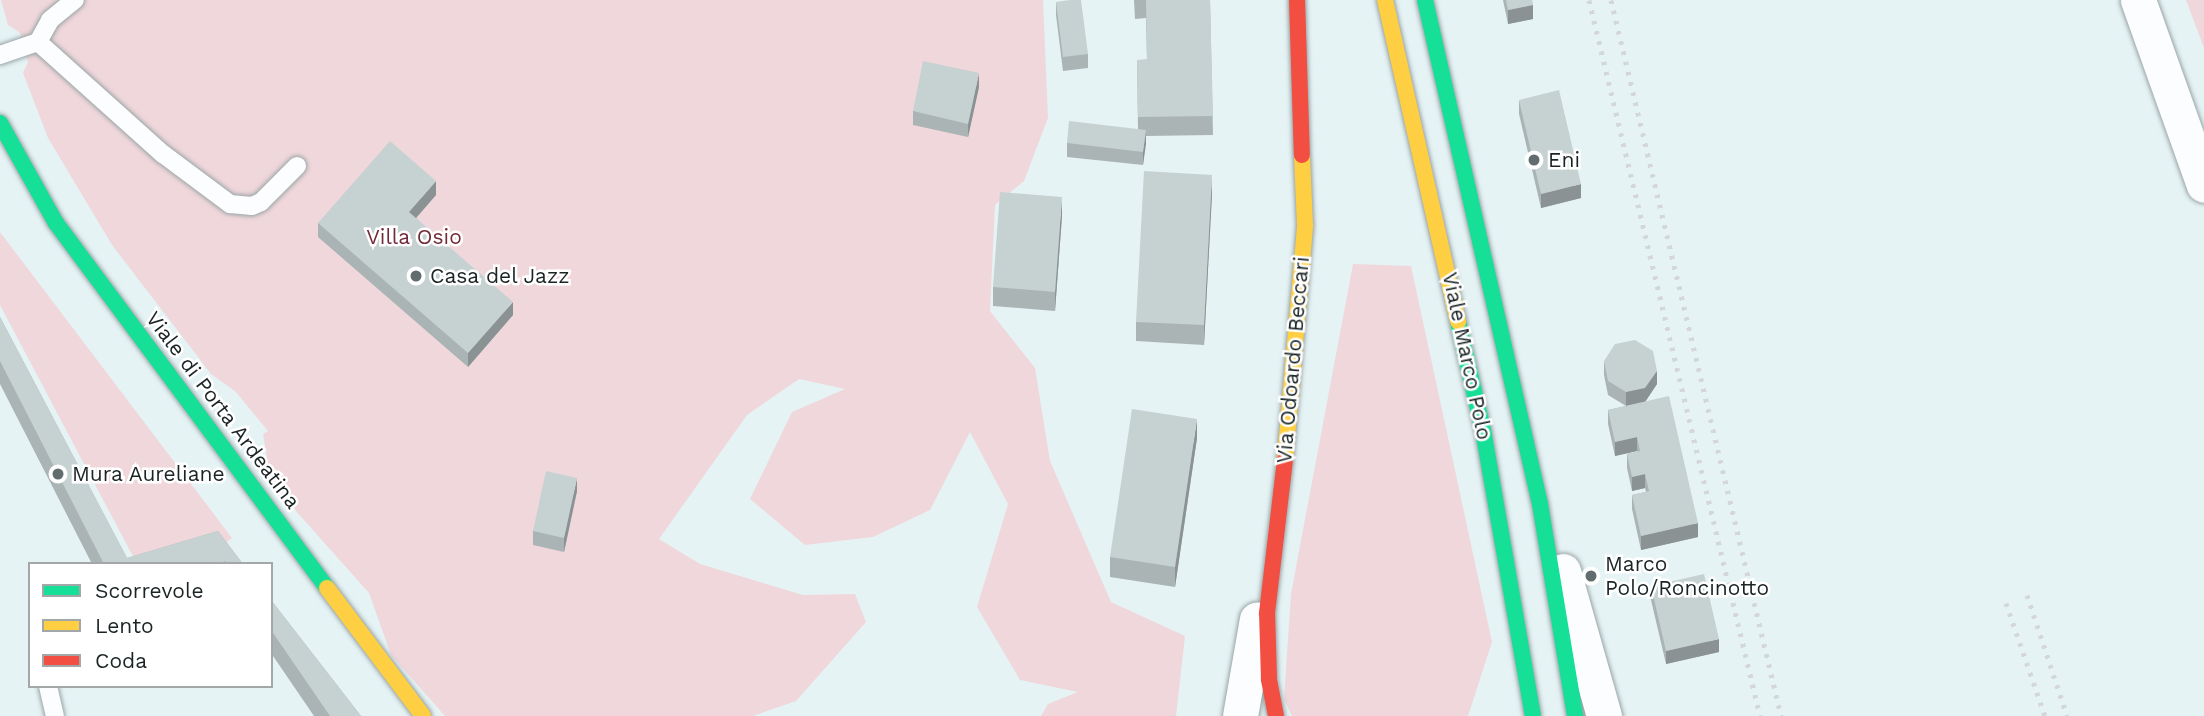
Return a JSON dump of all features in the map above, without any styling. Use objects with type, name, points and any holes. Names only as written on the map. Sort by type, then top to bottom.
[{"type":"main road","name":"Via Odoardo Beccari","points":[[1272,541],[1296,369],[1305,225],[1297,0]]},
{"type":"main road","name":"Viale Marco Polo","points":[[1385,0],[1453,289],[1533,716]]},
{"type":"main road","name":"Viale Marco Polo","points":[[1426,0],[1540,504],[1575,716]]},
{"type":"main road","name":"Viale di Porta Ardeatina","points":[[0,123],[56,223],[423,716]]},
{"type":"main road","points":[[1272,541],[1266,636],[1276,716]]},
{"type":"main road","points":[[1510,703],[1526,669]]},
{"type":"street","points":[[2138,0],[2204,185]]},
{"type":"street","name":"Viale Marco Polo","points":[[1540,504],[1590,653],[1604,716]]},
{"type":"street","name":"Via Odoardo Beccari","points":[[1240,716],[1272,541]]},
{"type":"lane","points":[[0,55],[31,44],[50,20],[75,0]]},
{"type":"lane","points":[[31,44],[219,199],[252,206],[271,195],[297,166]]},
{"type":"lane","points":[[48,688],[55,716]]},
{"type":"green space","name":"Villa Osio","points":[[1,0],[1043,0],[1048,118],[1024,181],[995,205],[990,311],[1035,368],[1050,461],[1111,602],[1185,636],[1176,716],[1041,716],[1048,704],[1078,692],[1020,680],[977,607],[1008,504],[970,432],[930,510],[873,537],[805,545],[750,499],[792,412],[845,389],[799,379],[747,415],[659,539],[700,564],[803,595],[855,594],[866,622],[796,701],[753,716],[445,716],[391,655],[369,593],[271,483],[263,434],[268,431],[236,392],[211,374],[112,245],[48,138],[23,73],[28,62],[20,33],[8,25]]},
{"type":"green space","points":[[2186,0],[2204,0],[2204,48]]},
{"type":"green space","points":[[0,232],[232,538],[215,551],[136,562],[0,305]]},
{"type":"green space","points":[[1353,264],[1411,266],[1492,642],[1468,716],[1292,716],[1284,699],[1291,594]]},
{"type":"building","points":[[1081,0],[1088,54],[1063,57],[1056,2]]},
{"type":"building","points":[[1146,0],[1210,0],[1213,116],[1138,117],[1137,60],[1147,59]]},
{"type":"building","points":[[1506,0],[1532,0],[1533,5],[1508,10]]},
{"type":"building","points":[[923,61],[979,73],[968,124],[913,111]]},
{"type":"building","points":[[1559,90],[1581,184],[1541,194],[1519,100]]},
{"type":"building","points":[[1069,121],[1146,130],[1143,152],[1067,143]]},
{"type":"building","name":"Casa del Jazz","points":[[390,141],[436,181],[409,212],[513,302],[468,353],[318,223]]},
{"type":"building","points":[[1144,171],[1212,175],[1204,325],[1136,322]]},
{"type":"building","points":[[1000,192],[1062,197],[1055,292],[993,287]]},
{"type":"building","points":[[0,317],[127,558],[218,531],[241,562],[103,562],[0,361]]},
{"type":"building","points":[[1635,340],[1653,351],[1657,371],[1645,388],[1626,392],[1608,381],[1604,361],[1615,344]]},
{"type":"building","points":[[1669,396],[1698,523],[1641,536],[1632,495],[1649,491],[1645,474],[1632,477],[1627,454],[1640,451],[1637,437],[1615,442],[1608,410]]},
{"type":"building","points":[[1132,409],[1197,419],[1175,567],[1110,557]]},
{"type":"building","points":[[546,471],[577,478],[564,538],[533,531]]},
{"type":"building","points":[[1704,574],[1719,639],[1666,651],[1651,586]]},
{"type":"building","points":[[273,603],[361,716],[330,716],[273,633]]},
{"type":"railway","points":[[1589,0],[1760,716]]},
{"type":"railway","points":[[1611,0],[1781,716]]},
{"type":"railway","points":[[2027,595],[2067,716]]},
{"type":"railway","points":[[2006,603],[2045,716]]},
{"type":"traffic: fast","points":[[1425,0],[1540,504],[1575,716]]},
{"type":"traffic: fast","points":[[0,123],[56,223],[327,588]]},
{"type":"traffic: fast","points":[[1458,322],[1483,430],[1533,716]]},
{"type":"traffic: slow","points":[[1385,0],[1458,322]]},
{"type":"traffic: slow","points":[[1285,460],[1305,225],[1302,155]]},
{"type":"traffic: slow","points":[[327,588],[423,716]]},
{"type":"traffic: jam","points":[[1297,0],[1302,155]]},
{"type":"traffic: jam","points":[[1276,716],[1269,679],[1267,613],[1285,460]]},
{"type":"place","name":"Eni","points":[[1534,160]]},
{"type":"place","name":"Casa del Jazz","points":[[416,276]]},
{"type":"place","name":"Mura Aureliane","points":[[58,474]]},
{"type":"place","name":"Marco Polo/Roncinotto","points":[[1591,576]]}]
